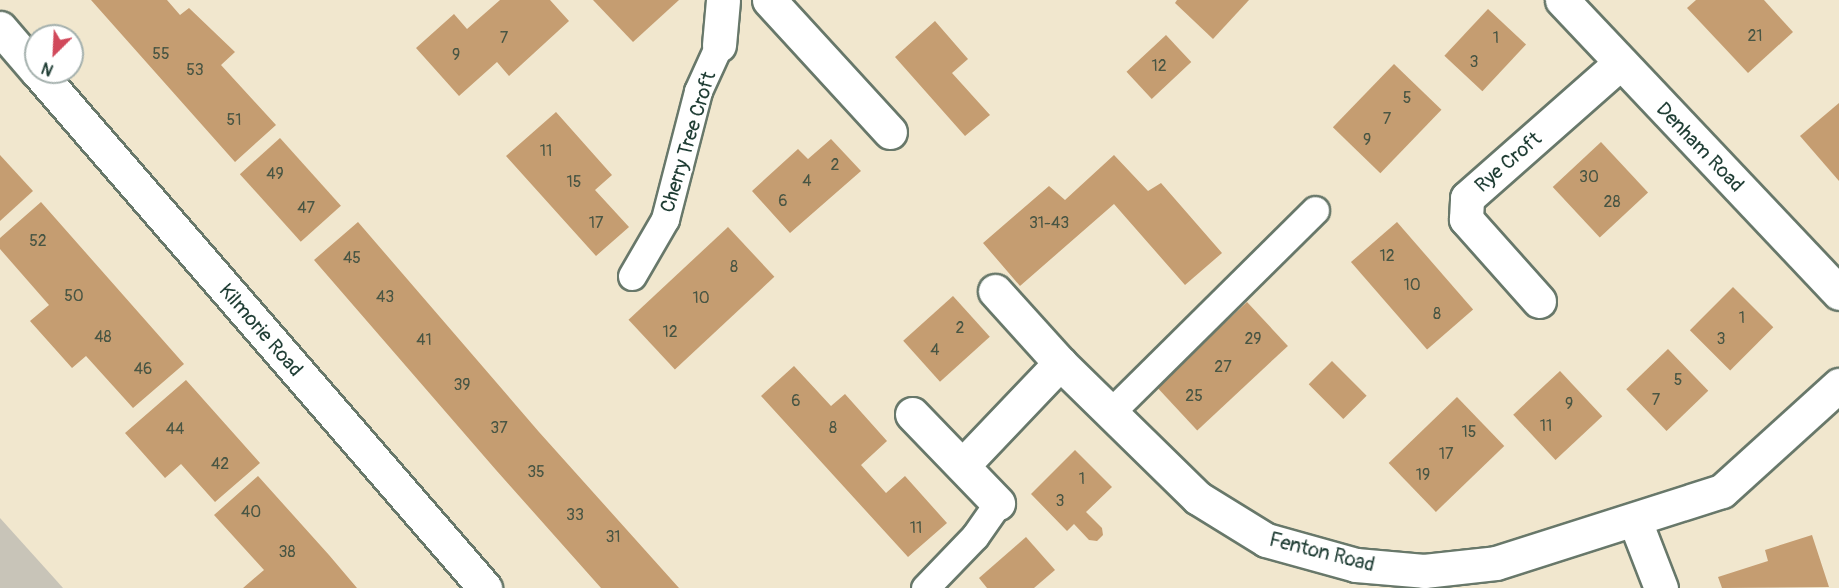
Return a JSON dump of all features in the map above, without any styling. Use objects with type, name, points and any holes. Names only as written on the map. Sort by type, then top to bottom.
[{"type":"street","name":"Cherry Tree Croft","points":[[719,45],[723,0]]},
{"type":"street","points":[[769,0],[890,132]]},
{"type":"street","name":"Denham Road","points":[[1562,0],[1839,293]]},
{"type":"street","name":"Kilmorie Road","points":[[0,28],[24,56]]},
{"type":"street","name":"Rye Croft","points":[[1539,301],[1466,219],[1467,198],[1620,63]]},
{"type":"street","name":"Kilmorie Road","points":[[48,84],[485,588]]},
{"type":"street","name":"Fenton Road","points":[[994,291],[1060,363],[1198,498],[1266,540],[1354,576],[1460,569],[1496,563],[1635,521],[1722,491],[1839,385]]},
{"type":"street","points":[[963,465],[1060,363]]},
{"type":"street","points":[[912,414],[998,503]]},
{"type":"street","points":[[1635,521],[1661,588]]},
{"type":"lane","name":"Cherry Tree Croft","points":[[632,276],[665,219],[698,91],[719,45]]},
{"type":"lane","points":[[1111,412],[1315,210]]},
{"type":"lane","points":[[924,588],[975,536],[998,503]]},
{"type":"shaded area","points":[[0,518],[55,579],[63,588],[0,588]]},
{"type":"building","points":[[91,0],[167,0],[180,15],[189,8],[235,52],[221,65],[276,125],[235,162]]},
{"type":"building","points":[[500,0],[550,0],[569,21],[509,76],[497,62],[459,96],[416,48],[454,14],[467,29]]},
{"type":"building","points":[[593,0],[679,0],[633,42]]},
{"type":"building","points":[[1177,0],[1249,0],[1213,39],[1175,3]]},
{"type":"building","points":[[1696,0],[1764,0],[1793,32],[1748,73],[1687,8]]},
{"type":"building","points":[[1488,9],[1526,44],[1482,91],[1444,56]]},
{"type":"building","points":[[935,21],[968,59],[952,73],[990,115],[965,136],[895,57]]},
{"type":"building","points":[[1166,35],[1191,62],[1152,99],[1127,72]]},
{"type":"building","points":[[1394,64],[1441,110],[1380,173],[1333,127]]},
{"type":"building","points":[[1839,103],[1839,181],[1800,136]]},
{"type":"building","points":[[556,112],[612,175],[595,190],[629,227],[596,256],[506,156]]},
{"type":"building","points":[[280,138],[341,206],[301,242],[240,174]]},
{"type":"building","points":[[831,139],[861,171],[790,233],[752,191],[798,149],[808,159]]},
{"type":"building","points":[[1601,142],[1648,192],[1600,237],[1553,187]]},
{"type":"building","points":[[0,155],[33,191],[0,221]]},
{"type":"building","points":[[1114,155],[1148,191],[1161,183],[1222,253],[1185,285],[1114,204],[1020,286],[983,243],[1049,186],[1065,200]]},
{"type":"building","points":[[41,202],[184,364],[133,408],[86,356],[72,368],[30,321],[49,305],[0,249],[0,238]]},
{"type":"building","points":[[358,222],[539,432],[679,588],[601,588],[496,470],[314,260]]},
{"type":"building","points":[[1397,222],[1473,310],[1427,350],[1351,262]]},
{"type":"building","points":[[728,227],[774,277],[675,369],[629,320]]},
{"type":"building","points":[[1733,287],[1773,327],[1730,370],[1690,330]]},
{"type":"building","points":[[953,296],[990,337],[940,382],[903,341]]},
{"type":"building","points":[[1247,302],[1288,346],[1197,430],[1156,387]]},
{"type":"building","points":[[1668,349],[1708,391],[1667,431],[1626,389]]},
{"type":"building","points":[[1332,361],[1367,396],[1343,419],[1309,384]]},
{"type":"building","points":[[794,366],[831,406],[845,394],[887,441],[861,465],[886,493],[905,476],[947,523],[908,557],[761,396]]},
{"type":"building","points":[[1560,371],[1602,416],[1555,460],[1513,415]]},
{"type":"building","points":[[186,380],[260,463],[215,502],[181,464],[165,478],[125,433]]},
{"type":"building","points":[[1457,397],[1504,446],[1436,512],[1389,463]]},
{"type":"building","points":[[1075,450],[1112,487],[1086,512],[1102,528],[1103,535],[1097,541],[1089,540],[1074,524],[1067,531],[1031,494]]},
{"type":"building","points":[[258,476],[357,588],[243,588],[264,570],[214,515]]},
{"type":"building","points":[[1812,535],[1829,587],[1722,588],[1718,577],[1768,561],[1765,550]]},
{"type":"building","points":[[1026,537],[1055,570],[1034,588],[987,588],[979,578]]}]
